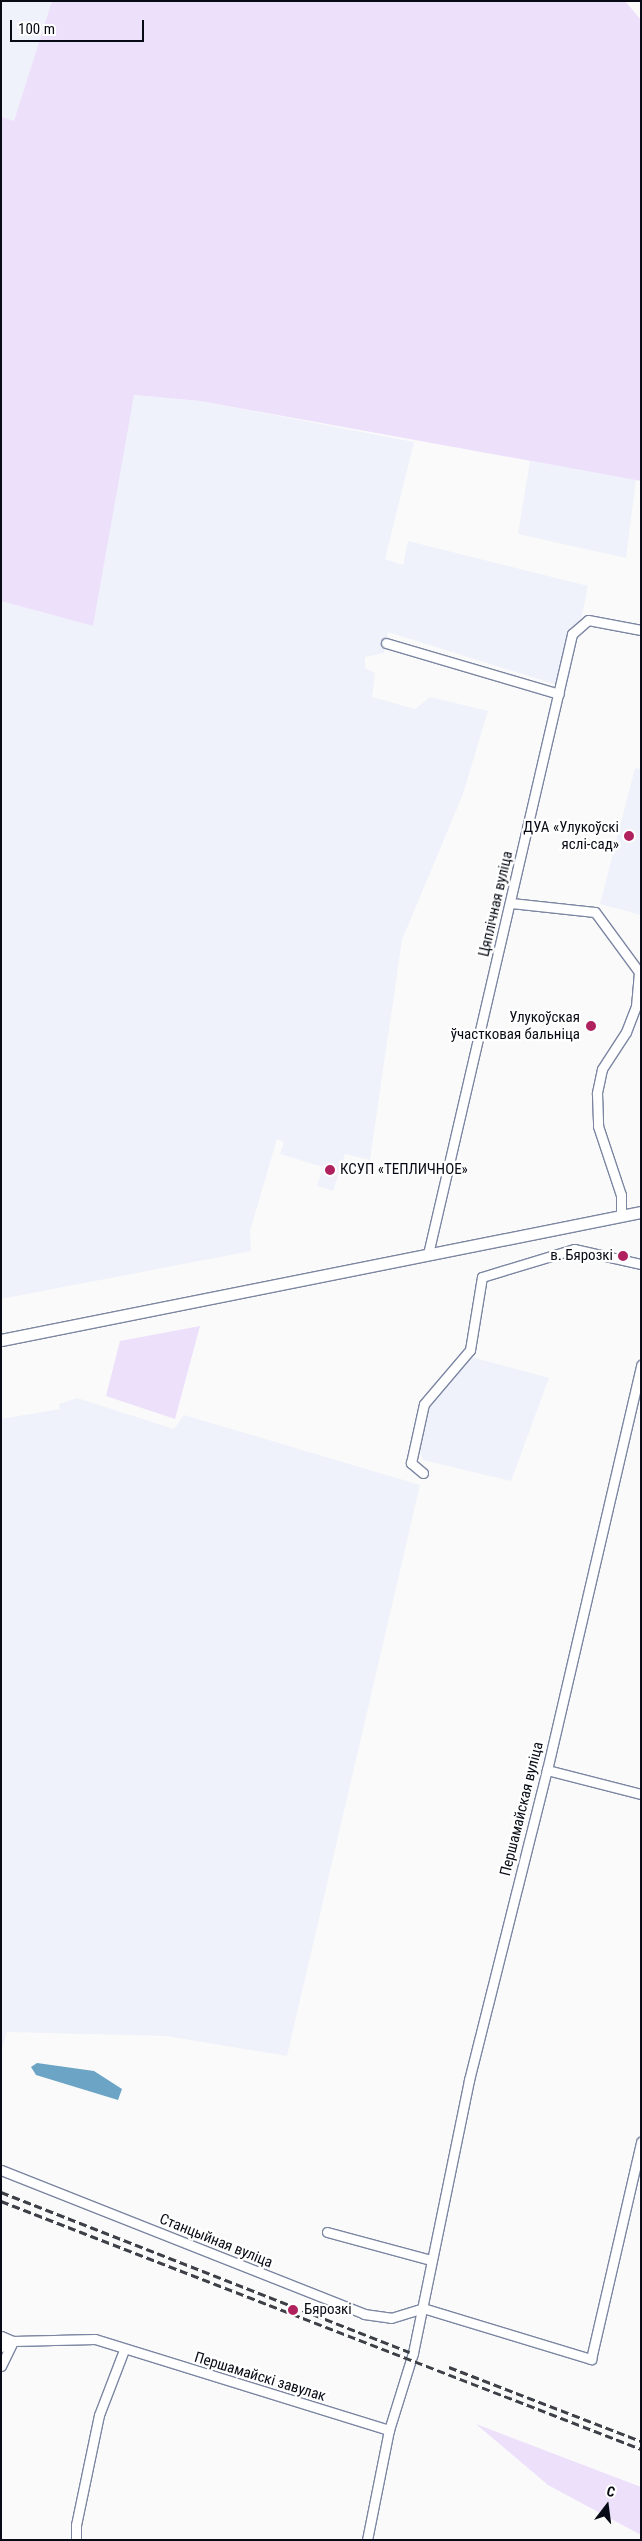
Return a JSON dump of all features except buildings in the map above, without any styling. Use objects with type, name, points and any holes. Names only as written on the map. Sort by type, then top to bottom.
[{"type":"main road","points":[[1,1340],[621,1214],[641,1212]]},
{"type":"street","name":"Цяплічная вуліца","points":[[428,1254],[572,634],[588,620],[641,630]]},
{"type":"street","points":[[386,643],[559,694]]},
{"type":"street","points":[[511,903],[595,912],[639,972],[636,1006],[626,1032],[602,1069],[597,1093],[598,1126],[620,1195],[621,1214]]},
{"type":"street","points":[[423,1473],[411,1463],[424,1404],[470,1350],[482,1276],[574,1249],[641,1264]]},
{"type":"street","name":"Першамайская вуліца","points":[[389,2430],[413,2353],[469,2080],[547,1770],[641,1365]]},
{"type":"street","points":[[547,1770],[641,1794]]},
{"type":"street","points":[[422,2308],[591,2358],[641,2142]]},
{"type":"street","name":"Станцыйная вуліца","points":[[1,2170],[364,2314],[391,2318],[422,2308]]},
{"type":"street","points":[[327,2232],[432,2260]]},
{"type":"street","points":[[1,2336],[13,2341]]},
{"type":"street","name":"Першамайскі завулак","points":[[13,2341],[61,2338],[95,2339],[124,2350],[389,2430]]},
{"type":"street","points":[[1,2347],[13,2341]]},
{"type":"street","points":[[1,2366],[13,2341]]},
{"type":"street","points":[[76,2540],[76,2525],[99,2415],[124,2350]]},
{"type":"street","points":[[366,2540],[389,2430]]},
{"type":"shaded area","points":[[1,1],[52,1],[14,122],[1,117]]},
{"type":"shaded area","points":[[52,1],[625,1],[641,20],[641,481],[200,401],[134,395],[93,626],[1,601],[1,117],[14,121]]},
{"type":"shaded area","points":[[133,395],[200,401],[414,442],[385,559],[403,565],[408,541],[588,586],[567,688],[388,632],[384,653],[365,657],[365,668],[375,673],[372,697],[415,709],[430,697],[488,711],[463,794],[402,940],[370,1160],[345,1154],[333,1191],[317,1186],[323,1167],[280,1154],[284,1142],[277,1139],[250,1231],[251,1251],[1,1299],[1,601],[93,626]]},
{"type":"shaded area","points":[[530,461],[636,480],[626,558],[518,534]]},
{"type":"shaded area","name":"ДУА «Улукоўскі яслі-сад»","points":[[635,768],[641,769],[641,915],[600,904]]},
{"type":"shaded area","points":[[200,1326],[175,1419],[106,1396],[120,1341]]},
{"type":"shaded area","points":[[468,1356],[549,1378],[511,1481],[423,1460],[419,1448],[432,1399]]},
{"type":"shaded area","points":[[77,1398],[174,1429],[184,1415],[420,1485],[287,2056],[166,2036],[7,2032],[1,2052],[1,1419],[60,1409],[59,1404]]},
{"type":"shaded area","points":[[476,2424],[641,2487],[641,2535],[548,2485]]},
{"type":"water","points":[[37,2063],[94,2071],[122,2089],[118,2100],[36,2075],[31,2067]]},
{"type":"railway","points":[[1,2192],[410,2352]]},
{"type":"railway","points":[[1,2201],[641,2449]]},
{"type":"railway","points":[[449,2367],[641,2441]]},
{"type":"place","name":"ДУА «Улукоўскі яслі-сад»","points":[[629,836]]},
{"type":"place","name":"Улукоўская ўчастковая бальніца","points":[[591,1026]]},
{"type":"place","name":"КСУП «ТЕПЛИЧНОЕ»","points":[[330,1170]]},
{"type":"place","name":"в. Бярозкі","points":[[623,1256]]},
{"type":"place","name":"Бярозкі","points":[[293,2310]]}]
